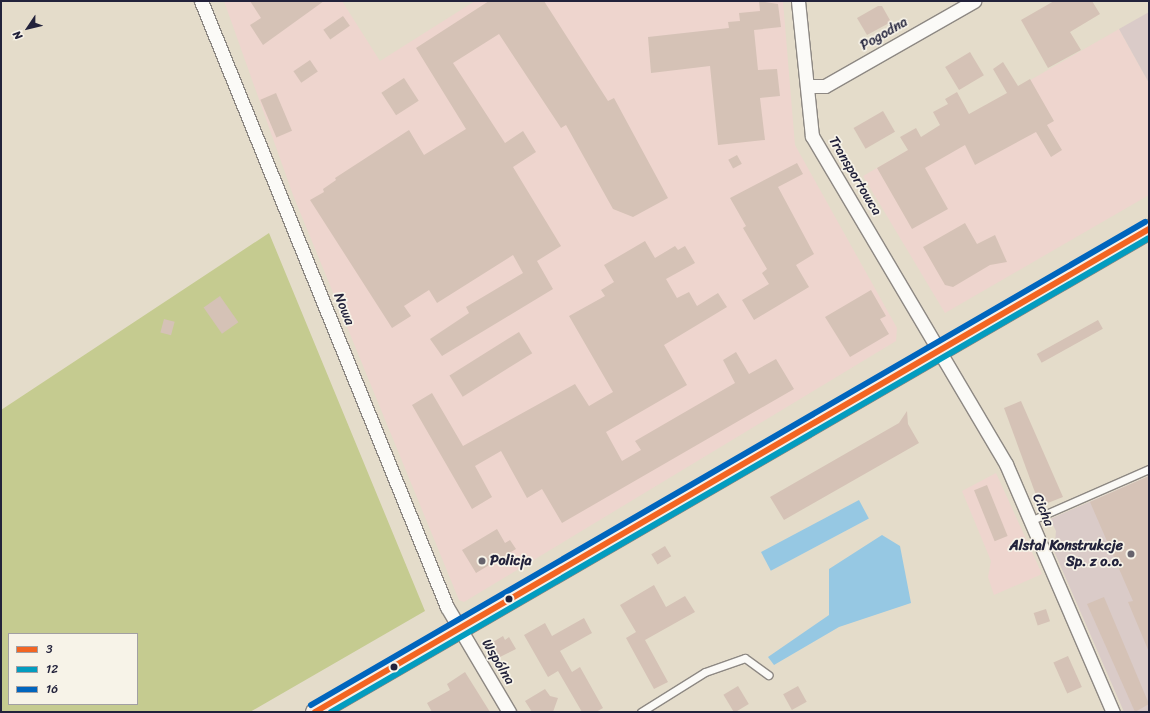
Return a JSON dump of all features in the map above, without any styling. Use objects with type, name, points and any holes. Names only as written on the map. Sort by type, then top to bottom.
[{"type":"main road","points":[[315,712],[1149,229]]},
{"type":"street","name":"Nowa","points":[[201,1],[458,628]]},
{"type":"street","name":"Transportowca","points":[[798,1],[812,136],[940,350]]},
{"type":"street","name":"Pogodna","points":[[807,86],[825,86],[974,1]]},
{"type":"street","name":"Cicha","points":[[940,350],[1006,464],[1112,712]]},
{"type":"street","name":"Wspólna","points":[[458,628],[509,712]]},
{"type":"lane","points":[[1030,520],[1149,469]]},
{"type":"lane","points":[[641,712],[705,672],[745,658],[768,675]]},
{"type":"shaded area","points":[[224,1],[342,1],[380,61],[475,1],[783,1],[795,145],[897,328],[896,341],[464,602],[459,600],[293,195]]},
{"type":"shaded area","points":[[1149,12],[1149,83],[1119,29]]},
{"type":"shaded area","points":[[1119,29],[1149,83],[1149,195],[945,313],[863,176]]},
{"type":"shaded area","points":[[996,473],[1042,574],[994,595],[988,577],[991,561],[962,491]]},
{"type":"shaded area","points":[[1149,476],[1149,712],[1124,712],[1054,551],[1056,531],[1050,519]]},
{"type":"green space","points":[[269,233],[425,611],[250,712],[1,712],[1,410]]},
{"type":"water","points":[[859,500],[869,519],[771,571],[761,552]]},
{"type":"water","points":[[882,535],[900,546],[911,603],[839,627],[774,665],[768,657],[829,615],[829,569]]},
{"type":"building","points":[[250,1],[324,1],[263,45],[250,25],[261,18]]},
{"type":"building","points":[[489,1],[544,1],[608,101],[614,98],[668,198],[633,217],[613,209],[566,125],[561,128],[499,34],[453,63],[505,143],[523,131],[536,152],[513,167],[561,246],[537,261],[553,289],[442,356],[430,339],[469,313],[466,307],[523,273],[513,255],[437,303],[429,290],[404,306],[411,316],[392,328],[310,200],[324,192],[323,189],[336,180],[335,178],[409,130],[424,155],[466,129],[416,48]]},
{"type":"building","points":[[759,1],[778,4],[781,27],[754,30],[758,70],[777,69],[780,96],[760,98],[765,140],[718,145],[710,66],[651,73],[648,37],[729,28],[728,22],[740,21],[739,13],[760,11]]},
{"type":"building","points":[[1054,1],[1092,1],[1100,14],[1070,32],[1081,50],[1048,68],[1021,20]]},
{"type":"building","points":[[878,6],[882,6],[891,22],[867,35],[857,18]]},
{"type":"building","points":[[343,16],[350,26],[330,40],[323,30]]},
{"type":"building","points":[[970,52],[984,75],[959,90],[945,67]]},
{"type":"building","points":[[310,60],[318,72],[301,83],[293,71]]},
{"type":"building","points":[[1003,62],[1018,86],[1030,79],[1054,121],[1047,125],[1062,150],[1051,157],[1036,132],[975,165],[965,145],[925,168],[948,209],[912,229],[877,168],[908,150],[900,137],[916,128],[921,137],[940,125],[933,112],[948,104],[945,99],[957,92],[969,114],[1007,93],[993,69]]},
{"type":"building","points":[[404,78],[419,101],[396,115],[381,93]]},
{"type":"building","points":[[276,93],[292,131],[276,137],[260,100]]},
{"type":"building","points":[[883,111],[895,132],[866,149],[854,128]]},
{"type":"building","points":[[737,155],[742,164],[733,169],[728,160]]},
{"type":"building","points":[[797,163],[803,174],[778,187],[814,254],[796,265],[809,287],[754,320],[742,300],[769,284],[762,273],[767,269],[743,228],[746,226],[730,198]]},
{"type":"building","points":[[965,223],[977,244],[995,235],[1007,262],[990,265],[953,287],[945,285],[923,247]]},
{"type":"building","points":[[645,241],[655,258],[675,246],[678,250],[685,246],[695,263],[666,279],[677,298],[689,292],[697,306],[718,293],[727,307],[664,345],[687,385],[606,432],[622,461],[641,450],[635,441],[735,383],[723,360],[736,352],[749,374],[776,359],[794,389],[562,523],[542,489],[527,498],[501,451],[475,466],[492,497],[472,509],[412,405],[432,393],[463,446],[575,384],[589,406],[613,392],[569,316],[605,296],[601,290],[614,282],[604,265]]},
{"type":"building","points":[[871,290],[886,316],[880,319],[889,334],[850,357],[825,317]]},
{"type":"building","points":[[220,296],[238,322],[222,334],[204,307]]},
{"type":"building","points":[[164,319],[175,322],[171,335],[160,333]]},
{"type":"building","points":[[1098,320],[1103,329],[1042,363],[1037,354]]},
{"type":"building","points":[[519,332],[532,353],[463,397],[449,375]]},
{"type":"building","points":[[1021,401],[1063,497],[1040,506],[1004,408]]},
{"type":"building","points":[[907,411],[908,424],[919,443],[784,520],[770,497],[899,423]]},
{"type":"building","name":"Alstal Konstrukcje Sp. z o.o.","points":[[1149,476],[1149,652],[1128,602],[1133,601],[1090,502]]},
{"type":"building","points":[[987,485],[1008,536],[995,541],[974,490]]},
{"type":"building","name":"Policja","points":[[497,529],[505,543],[510,540],[516,549],[476,573],[462,550]]},
{"type":"building","points":[[665,546],[671,556],[657,565],[651,554]]},
{"type":"building","points":[[654,585],[666,607],[685,596],[695,612],[645,640],[668,682],[654,689],[626,638],[636,632],[620,605]]},
{"type":"building","points":[[1104,597],[1149,704],[1135,712],[1087,604]]},
{"type":"building","points":[[1046,609],[1050,621],[1038,625],[1034,613]]},
{"type":"building","points":[[584,618],[592,633],[560,651],[572,672],[580,667],[603,708],[596,712],[582,712],[558,671],[548,677],[524,635],[545,623],[552,636]]},
{"type":"building","points":[[503,636],[505,640],[509,637],[516,649],[496,659],[488,645]]},
{"type":"building","points":[[1068,656],[1082,687],[1067,694],[1053,663]]},
{"type":"building","points":[[465,672],[490,712],[432,712],[427,703],[450,690],[447,684]]},
{"type":"building","points":[[738,686],[749,704],[734,712],[723,695]]},
{"type":"building","points":[[798,686],[807,702],[792,710],[783,694]]},
{"type":"building","points":[[545,689],[550,696],[558,698],[553,712],[532,712],[525,701]]},
{"type":"transit line","name":"16","points":[[311,705],[1145,222]]},
{"type":"transit line","name":"3","points":[[315,712],[1149,229]]},
{"type":"transit line","name":"12","points":[[331,712],[1149,238]]},
{"type":"place","name":"Alstal Konstrukcje Sp. z o.o.","points":[[1131,554]]},
{"type":"place","name":"Policja","points":[[482,561]]}]
